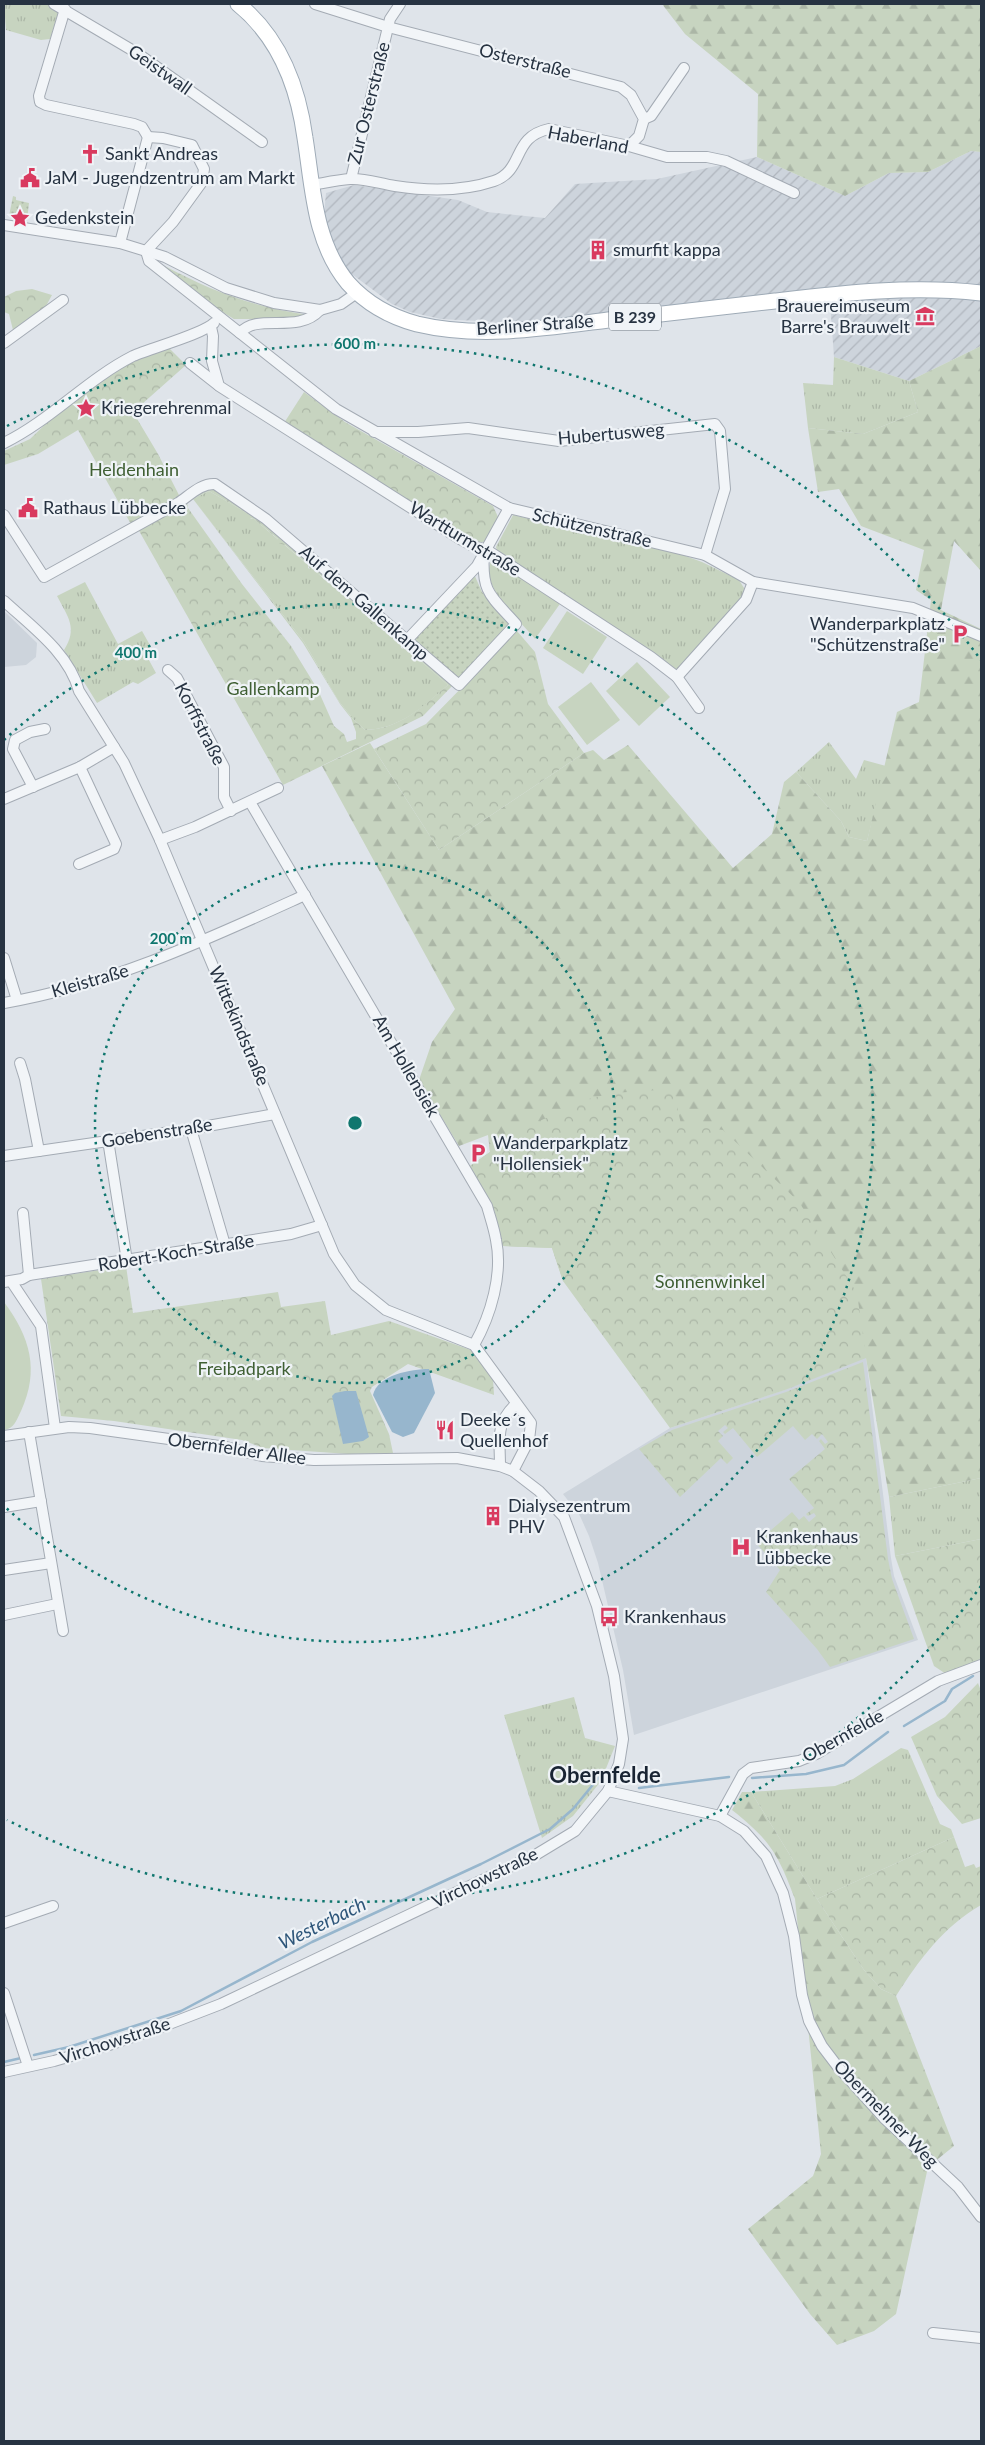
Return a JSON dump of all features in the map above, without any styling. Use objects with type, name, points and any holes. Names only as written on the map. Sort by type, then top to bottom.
[{"type":"main road","name":"Berliner Straße","points":[[238,4],[269,36],[289,72],[302,118],[320,230],[325,244],[340,272],[358,292],[378,307],[404,320],[435,327],[488,331],[552,327],[852,292],[909,290],[981,292]]},
{"type":"street","name":"Geistwall","points":[[54,4],[137,53],[262,142]]},
{"type":"street","name":"Osterstraße","points":[[315,4],[388,27],[611,82],[631,95],[644,120]]},
{"type":"street","points":[[388,27],[390,19],[400,4]]},
{"type":"street","points":[[64,9],[39,96],[40,102],[46,105],[134,124],[142,127],[148,137],[120,243]]},
{"type":"street","name":"Zur Osterstraße","points":[[351,179],[388,27]]},
{"type":"street","points":[[630,146],[639,136],[644,120],[650,116],[684,68]]},
{"type":"street","name":"Haberland","points":[[312,185],[351,179],[397,187],[444,191],[484,184],[505,176],[512,168],[527,139],[537,131],[549,129],[630,146],[667,157],[707,158],[726,162],[794,193]]},
{"type":"street","points":[[146,251],[173,222],[202,182],[204,169],[192,146],[163,138],[148,137]]},
{"type":"street","points":[[4,225],[120,243],[165,257],[226,288],[274,303],[320,310]]},
{"type":"street","name":"Schützenstraße","points":[[146,251],[150,261],[313,393],[373,432],[509,508],[705,555],[753,582],[913,608],[981,636]]},
{"type":"street","points":[[240,333],[248,325],[304,321],[320,310],[341,304],[358,292]]},
{"type":"street","points":[[4,343],[64,300]]},
{"type":"street","points":[[4,444],[46,417],[102,374],[131,357],[210,326],[219,317]]},
{"type":"street","points":[[210,326],[213,336],[212,361],[219,386]]},
{"type":"street","name":"Wartturmstraße","points":[[190,363],[219,386],[460,539],[486,552],[651,657],[677,677],[699,708]]},
{"type":"street","name":"Hubertusweg","points":[[373,432],[418,432],[468,428],[559,441],[715,424],[720,431],[725,489],[705,555]]},
{"type":"street","name":"Auf dem Gallenkamp","points":[[4,515],[44,577],[178,503],[198,488],[215,484],[273,525],[459,685],[516,624],[489,592],[484,583],[486,552]]},
{"type":"street","points":[[407,640],[477,566],[509,508]]},
{"type":"street","points":[[677,677],[746,600],[753,582]]},
{"type":"street","name":"Wittekindstraße","points":[[4,600],[59,654],[75,678],[78,691],[124,763],[160,840],[322,1225],[342,1268],[355,1285],[370,1299],[403,1318],[474,1345]]},
{"type":"street","name":"Korffstraße","points":[[168,670],[177,678],[224,767],[224,797],[231,810]]},
{"type":"street","points":[[33,787],[13,749],[15,740],[30,732],[45,729]]},
{"type":"street","points":[[4,799],[80,767],[114,747]]},
{"type":"street","points":[[79,864],[114,850],[116,844],[80,767]]},
{"type":"street","points":[[160,840],[250,802],[278,788]]},
{"type":"street","name":"Am Hollensiek","points":[[250,802],[486,1206],[497,1240],[497,1271],[491,1303],[474,1345]]},
{"type":"street","name":"Kleistraße","points":[[4,1003],[77,987],[136,968],[203,941],[305,895]]},
{"type":"street","points":[[4,958],[17,1000]]},
{"type":"street","points":[[20,1064],[25,1079],[39,1151]]},
{"type":"street","name":"Goebenstraße","points":[[4,1156],[191,1129],[275,1114]]},
{"type":"street","points":[[191,1129],[224,1245]]},
{"type":"street","points":[[108,1140],[127,1261]]},
{"type":"street","points":[[23,1213],[29,1275]]},
{"type":"street","name":"Robert-Koch-Straße","points":[[7,1281],[29,1275],[291,1234],[322,1225]]},
{"type":"street","points":[[7,1281],[41,1326],[54,1428]]},
{"type":"street","points":[[474,1345],[516,1404],[529,1417],[532,1429],[529,1440],[512,1471]]},
{"type":"street","points":[[500,1466],[502,1422],[516,1404]]},
{"type":"street","name":"Obernfelder Allee","points":[[4,1436],[54,1428],[90,1428],[226,1447],[262,1456],[305,1460],[457,1458],[500,1466]]},
{"type":"street","points":[[29,1432],[63,1631]]},
{"type":"street","name":"Virchowstraße","points":[[4,2072],[109,2045],[221,2004],[537,1854],[575,1831],[608,1791],[619,1764],[622,1729],[614,1676],[597,1606],[564,1517],[539,1491],[512,1471],[500,1466]]},
{"type":"street","points":[[4,1507],[41,1502]]},
{"type":"street","points":[[4,1570],[51,1563]]},
{"type":"street","points":[[4,1615],[57,1604]]},
{"type":"street","name":"Obernfelde","points":[[720,1816],[743,1774],[751,1768],[799,1761],[816,1754],[938,1681],[981,1665]]},
{"type":"street","name":"Obermehner Weg","points":[[608,1791],[720,1816],[744,1831],[766,1856],[783,1893],[794,1936],[802,1995],[809,2021],[822,2046],[838,2067],[884,2118],[958,2187],[981,2217]]},
{"type":"street","points":[[4,1923],[53,1906]]},
{"type":"street","points":[[4,1993],[28,2066]]},
{"type":"street","points":[[933,2333],[981,2338]]},
{"type":"shaded area","points":[[971,151],[981,152],[981,346],[909,381],[834,357],[830,302],[833,287],[516,323],[441,319],[410,312],[392,304],[349,272],[334,247],[324,215],[326,193],[354,185],[458,200],[487,212],[545,218],[575,184],[657,179],[757,157],[845,196],[889,173],[928,172]]},
{"type":"shaded area","points":[[4,611],[37,643],[36,657],[26,665],[4,667]]},
{"type":"shaded area","name":"Krankenhaus Lübbecke","points":[[866,1357],[894,1576],[918,1640],[634,1735],[623,1670],[598,1563],[580,1516],[563,1494],[670,1428],[784,1390]]},
{"type":"green space","points":[[4,4],[46,4],[59,10],[50,39],[41,40],[6,30]]},
{"type":"green space","points":[[662,4],[981,4],[981,152],[971,151],[928,172],[889,173],[845,196],[757,157],[758,94],[685,34]]},
{"type":"green space","points":[[13,196],[16,197],[16,200],[29,203],[27,221],[12,219],[9,216]]},
{"type":"green space","points":[[161,264],[198,283],[233,297],[268,307],[308,315],[302,319],[234,319],[219,310]]},
{"type":"green space","points":[[32,289],[52,295],[46,306],[13,330],[9,314],[4,312],[4,297],[16,291]]},
{"type":"green space","points":[[981,346],[981,571],[954,541],[941,610],[981,629],[981,1478],[889,1497],[866,1358],[563,1281],[552,1248],[502,1246],[495,1212],[470,1166],[490,1152],[488,1135],[459,1146],[419,1080],[432,1042],[455,1009],[322,766],[370,743],[439,850],[584,753],[593,750],[604,760],[628,745],[733,868],[772,834],[784,782],[796,772],[841,821],[849,837],[867,841],[897,712],[919,702],[931,600],[916,590],[924,550],[861,526],[839,489],[818,492],[808,428],[863,434],[918,412],[909,381]]},
{"type":"green space","name":"Heldenhain","points":[[169,348],[186,365],[133,412],[158,454],[180,497],[132,526],[78,430],[38,454],[4,465],[4,451],[30,439],[55,415],[102,380],[136,360]]},
{"type":"green space","points":[[834,357],[909,381],[918,412],[863,434],[808,428],[803,383],[833,385]]},
{"type":"green space","points":[[304,392],[345,422],[493,506],[498,517],[486,541],[476,544],[284,423]]},
{"type":"green space","name":"Gallenkamp","points":[[212,487],[254,514],[454,684],[423,716],[283,785],[138,529]],"holes":[[[209,491],[247,513],[249,518],[254,519],[278,539],[278,543],[285,545],[308,565],[311,571],[324,577],[342,597],[359,608],[371,624],[378,625],[401,644],[404,651],[409,651],[448,685],[420,709],[400,721],[378,729],[365,730],[353,719],[338,700],[304,642],[193,499]],[[193,499],[303,643],[340,704],[351,718],[356,732],[356,739],[347,742],[344,734],[334,726],[318,690],[291,646],[242,584],[188,508],[187,502]]]},
{"type":"green space","points":[[209,491],[247,513],[251,519],[254,519],[308,565],[308,568],[316,572],[370,617],[370,620],[401,644],[401,648],[409,651],[448,685],[420,709],[400,721],[378,729],[365,730],[353,719],[338,700],[304,642],[193,499]]},
{"type":"green space","points":[[513,515],[677,553],[702,562],[739,580],[744,588],[743,598],[680,668],[674,670],[497,551],[496,547]]},
{"type":"green space","points":[[494,556],[562,601],[535,639],[510,611],[494,589],[490,578],[489,566]]},
{"type":"green space","points":[[474,574],[482,592],[511,624],[459,678],[412,639]]},
{"type":"green space","points":[[85,582],[118,644],[142,631],[151,647],[144,651],[156,673],[138,684],[133,682],[97,703],[64,650],[71,629],[68,617],[57,596]]},
{"type":"green space","points":[[567,611],[607,637],[583,674],[543,648]]},
{"type":"green space","points":[[517,631],[535,652],[548,704],[584,753],[439,850],[374,749],[426,724]]},
{"type":"green space","points":[[637,662],[670,697],[639,726],[606,691]]},
{"type":"green space","points":[[591,682],[620,720],[587,745],[558,707]]},
{"type":"green space","points":[[829,742],[856,779],[864,760],[886,766],[867,841],[849,837],[841,821],[796,772]]},
{"type":"green space","name":"Sonnenwinkel","points":[[673,1089],[681,1124],[723,1130],[799,1202],[857,1293],[866,1358],[785,1390],[670,1428],[563,1281],[552,1248],[502,1246],[495,1212],[470,1166],[490,1152],[489,1144],[588,1099],[613,1093]]},
{"type":"green space","name":"Freibadpark","points":[[126,1266],[133,1313],[278,1292],[281,1307],[325,1301],[331,1335],[389,1321],[471,1350],[493,1379],[494,1395],[408,1364],[372,1387],[370,1391],[389,1434],[393,1453],[348,1454],[263,1448],[242,1440],[114,1421],[61,1416],[41,1279]]},
{"type":"green space","points":[[4,1302],[26,1341],[31,1368],[27,1396],[21,1411],[13,1426],[4,1430]]},
{"type":"green space","points":[[863,1362],[888,1559],[892,1579],[914,1639],[830,1667],[817,1649],[766,1592],[780,1570],[756,1543],[792,1512],[799,1520],[804,1516],[809,1522],[816,1516],[814,1513],[808,1516],[806,1514],[814,1508],[789,1479],[825,1449],[819,1441],[821,1439],[825,1444],[828,1442],[822,1434],[817,1439],[812,1434],[805,1440],[793,1426],[757,1457],[733,1428],[725,1434],[723,1432],[728,1428],[725,1425],[718,1431],[723,1436],[718,1441],[733,1458],[727,1464],[721,1458],[680,1497],[639,1449],[672,1430],[786,1392]]},
{"type":"green space","points":[[981,1478],[981,1539],[895,1556],[889,1497]]},
{"type":"green space","points":[[981,1539],[981,1661],[946,1674],[934,1666],[895,1556]]},
{"type":"green space","points":[[978,1683],[981,1691],[981,1818],[962,1824],[937,1796],[911,1737],[945,1717]]},
{"type":"green space","points":[[574,1697],[585,1738],[615,1746],[601,1781],[573,1816],[542,1838],[504,1715]]},
{"type":"green space","points":[[901,1748],[908,1750],[940,1824],[951,1829],[954,1837],[817,1899],[751,1792],[835,1786],[853,1779]]},
{"type":"green space","points":[[742,1792],[751,1792],[817,1899],[864,1970],[881,1989],[896,1996],[954,2146],[928,2167],[896,2314],[874,2331],[837,2345],[810,2314],[748,2229],[813,2176],[821,2154],[795,1899],[778,1859],[764,1839],[732,1810]]},
{"type":"green space","points":[[954,1837],[965,1867],[974,1864],[976,1868],[981,1866],[981,1905],[943,1934],[923,1957],[896,1996],[881,1989],[864,1970],[817,1899]]},
{"type":"water","points":[[429,1369],[435,1393],[414,1433],[403,1437],[392,1432],[373,1395],[376,1388],[381,1382],[396,1375],[414,1370]]},
{"type":"water","points":[[356,1391],[369,1437],[363,1441],[343,1444],[332,1396],[335,1393]]},
{"type":"waterway","name":"Westerbach","points":[[904,1726],[945,1701],[952,1689],[973,1676]]},
{"type":"waterway","name":"Westerbach","points":[[752,1778],[806,1774],[844,1765],[888,1732]]},
{"type":"waterway","name":"Westerbach","points":[[34,2055],[69,2047],[181,2011],[312,1942],[481,1864],[550,1829],[573,1809],[600,1776]]},
{"type":"waterway","name":"Westerbach","points":[[639,1788],[729,1777]]},
{"type":"waterway","name":"Westerbach","points":[[4,2062],[21,2058]]},
{"type":"place","name":"Sankt Andreas","points":[[90,154]]},
{"type":"place","name":"JaM - Jugendzentrum am Markt","points":[[30,178]]},
{"type":"place","name":"Gedenkstein","points":[[20,218]]},
{"type":"place","name":"smurfit kappa","points":[[598,250]]},
{"type":"place","name":"Brauereimuseum Barre's Brauwelt","points":[[925,316]]},
{"type":"place","name":"Kriegerehrenmal","points":[[86,408]]},
{"type":"place","name":"Rathaus Lübbecke","points":[[28,508]]},
{"type":"place","name":"Wanderparkplatz \"Schützenstraße\"","points":[[960,634]]},
{"type":"place","name":"Wanderparkplatz \"Hollensiek\"","points":[[478,1153]]},
{"type":"place","name":"Deeke´s Quellenhof","points":[[445,1430]]},
{"type":"place","name":"Dialysezentrum PHV","points":[[493,1516]]},
{"type":"place","name":"Krankenhaus Lübbecke","points":[[741,1547]]},
{"type":"place","name":"Krankenhaus","points":[[609,1617]]},
{"type":"district","name":"Obernfelde","points":[[605,1775]]}]
